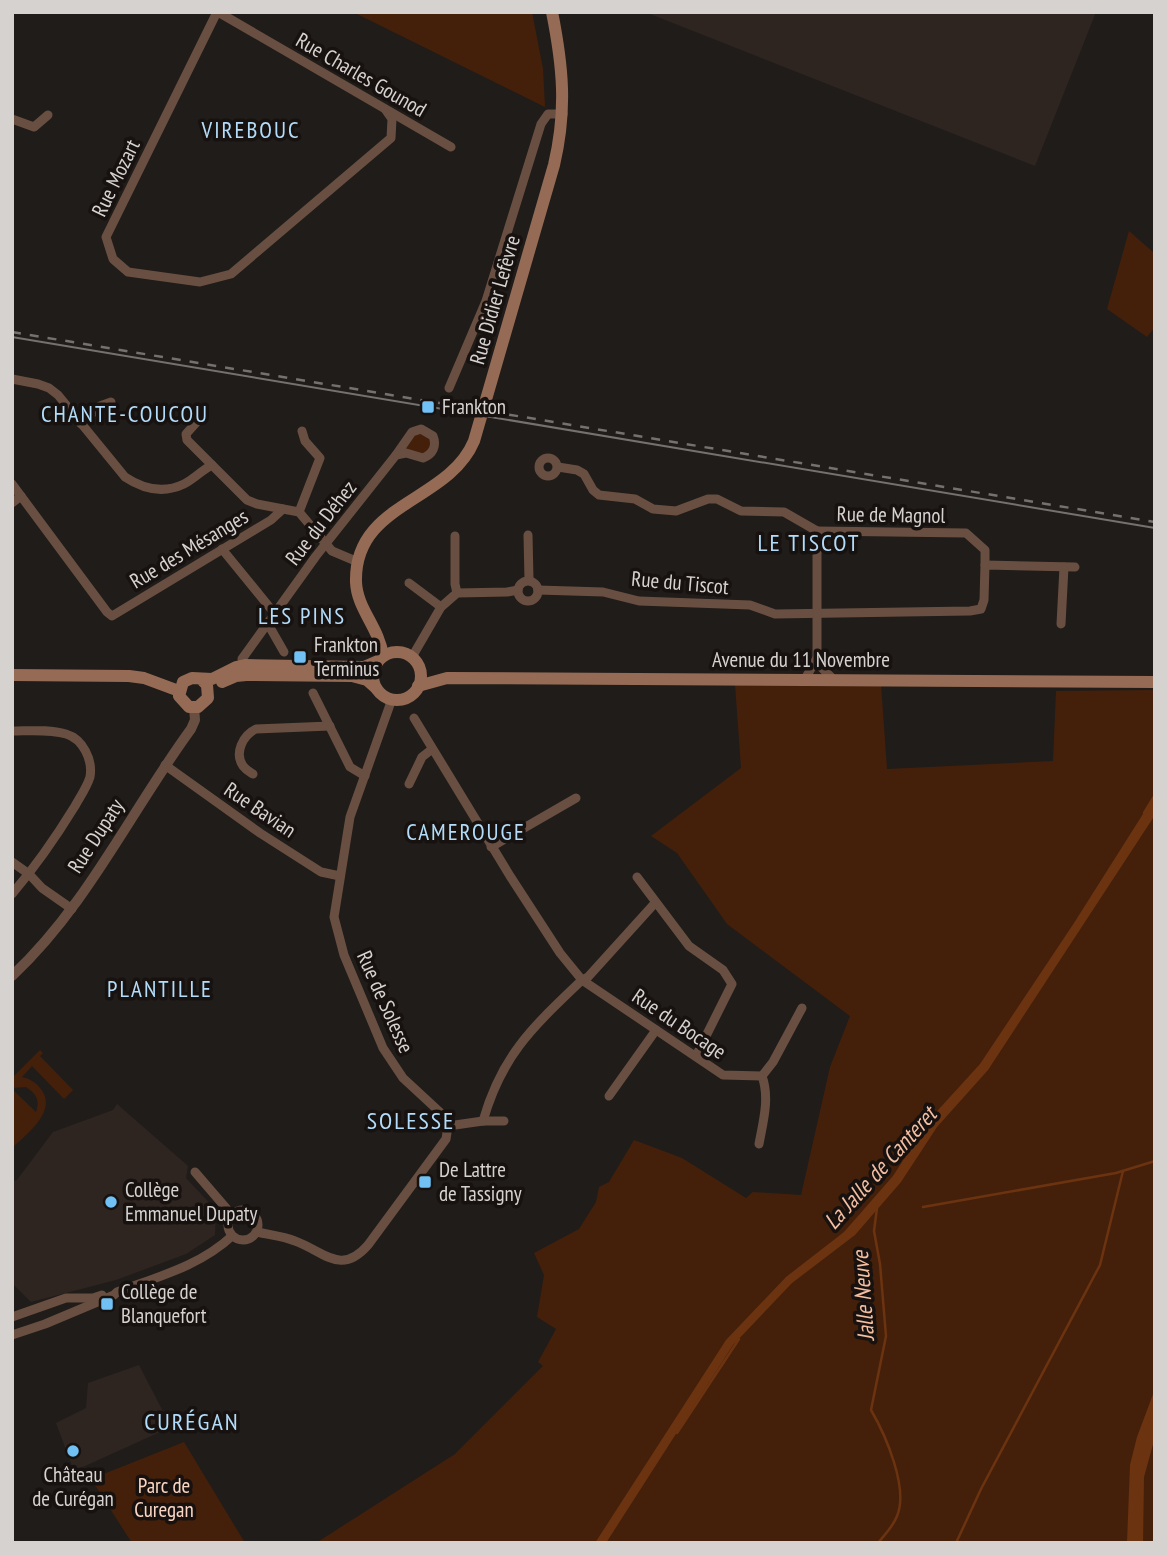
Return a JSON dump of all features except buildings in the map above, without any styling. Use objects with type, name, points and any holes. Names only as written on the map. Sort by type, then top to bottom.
[{"type":"main road","name":"Rue Didier Lefèvre","points":[[397,652],[376,628],[361,604],[357,590],[358,562],[363,545],[374,528],[456,469],[466,457],[476,435],[554,165],[563,114],[563,78],[552,12]]},
{"type":"main road","name":"Rue Didier Lefèvre","points":[[376,628],[380,659]]},
{"type":"main road","points":[[397,652],[416,662],[420,679],[418,686],[407,697],[392,699],[358,676],[236,676],[220,683],[202,705],[194,708],[181,701],[179,691],[187,679],[212,679],[245,665],[365,667],[397,652]]},
{"type":"main road","points":[[376,688],[372,674],[380,659]]},
{"type":"main road","name":"Avenue du 11 Novembre","points":[[416,662],[447,678]]},
{"type":"main road","points":[[12,675],[137,677],[179,691]]},
{"type":"main road","name":"Avenue du 11 Novembre","points":[[418,686],[447,678],[1155,682]]},
{"type":"main road","points":[[201,679],[207,685],[208,698]]},
{"type":"street","name":"Rue Charles Gounod","points":[[218,12],[451,147]]},
{"type":"street","name":"Rue Mozart","points":[[218,12],[107,237],[113,259],[128,272],[200,282],[231,274],[391,138],[392,119],[385,109]]},
{"type":"street","points":[[449,388],[486,301],[541,124],[548,114],[563,114]]},
{"type":"street","points":[[12,119],[34,127],[48,115]]},
{"type":"street","points":[[12,379],[49,388],[125,477],[138,486],[168,489],[183,484],[212,465]]},
{"type":"street","points":[[81,424],[100,406],[111,402]]},
{"type":"street","points":[[203,415],[186,434],[187,440],[247,500],[257,505],[299,512],[332,551],[358,562]]},
{"type":"street","points":[[299,512],[320,458],[304,441],[302,431]]},
{"type":"street","name":"Rue du Déhez","points":[[242,659],[326,544],[396,455]]},
{"type":"street","points":[[558,467],[584,474],[599,495],[635,499],[653,509],[676,512],[708,499],[717,499],[741,511],[784,512],[817,531]]},
{"type":"street","points":[[12,484],[21,496],[12,503]]},
{"type":"street","name":"Rue des Mésanges","points":[[21,496],[107,612],[112,615],[271,520],[283,509]]},
{"type":"street","name":"Rue de Magnol","points":[[805,679],[817,658],[817,615],[817,531],[966,533],[985,550],[984,600],[981,609],[817,615]]},
{"type":"street","points":[[528,535],[529,580]]},
{"type":"street","points":[[416,662],[441,607],[457,593],[455,536]]},
{"type":"street","points":[[222,549],[275,614]]},
{"type":"street","points":[[985,565],[1075,567]]},
{"type":"street","points":[[1061,624],[1064,567]]},
{"type":"street","points":[[519,590],[522,583],[529,580],[535,583],[538,590]]},
{"type":"street","points":[[409,583],[441,607]]},
{"type":"street","name":"Rue du Tiscot","points":[[457,593],[519,590],[520,597],[527,600],[536,597],[538,590],[603,592],[639,601],[750,605],[775,614],[817,615]]},
{"type":"street","points":[[268,624],[284,652]]},
{"type":"street","points":[[817,658],[822,668],[834,680]]},
{"type":"street","points":[[313,694],[350,767],[365,776]]},
{"type":"street","name":"Rue de Solesse","points":[[392,699],[350,817],[335,905],[337,932],[373,1025],[394,1066],[413,1088],[443,1115],[447,1126]]},
{"type":"street","name":"Rue Dupaty","points":[[12,976],[37,953],[72,909],[194,724],[194,708]]},
{"type":"street","name":"Rue du Bocage","points":[[414,718],[491,847],[560,953],[582,980],[723,1075],[762,1076]]},
{"type":"street","points":[[253,774],[242,765],[241,757],[243,740],[249,732],[256,729],[330,726]]},
{"type":"street","points":[[12,732],[53,731],[77,739],[85,748],[90,777],[50,846],[12,894]]},
{"type":"street","points":[[409,784],[422,757],[431,750]]},
{"type":"street","name":"Rue Bavian","points":[[165,765],[260,833],[321,872],[340,876]]},
{"type":"street","points":[[491,847],[576,798]]},
{"type":"street","points":[[12,862],[29,874],[41,888],[72,909]]},
{"type":"street","points":[[637,877],[689,946],[723,970],[732,984],[696,1056]]},
{"type":"street","points":[[483,1121],[489,1099],[513,1051],[545,1013],[582,980],[589,977],[654,903]]},
{"type":"street","points":[[759,1144],[765,1107],[762,1076],[773,1062],[803,1008]]},
{"type":"street","points":[[609,1096],[656,1030]]},
{"type":"street","points":[[257,1232],[295,1241],[335,1260],[345,1261],[356,1257],[368,1245],[443,1145],[447,1126],[504,1121]]},
{"type":"street","points":[[195,1171],[232,1215]]},
{"type":"street","points":[[240,1210],[253,1213],[258,1221],[257,1232],[246,1241],[232,1236],[228,1223],[232,1215],[240,1210]]},
{"type":"street","points":[[117,1292],[112,1291],[93,1298],[66,1298],[15,1316],[17,1333],[204,1258],[232,1236]]},
{"type":"street","points":[[66,1298],[73,1309],[71,1312]]},
{"type":"shaded area","points":[[645,12],[1096,12],[1035,166]]},
{"type":"shaded area","points":[[1155,795],[1155,815],[988,1070],[937,1127],[901,1182],[855,1235],[792,1283],[733,1345],[606,1543],[595,1543],[726,1340],[786,1277],[844,1232],[893,1176],[929,1120],[980,1064]]},
{"type":"shaded area","name":"Collège Emmanuel Dupaty","points":[[117,1104],[188,1166],[186,1178],[216,1210],[215,1235],[186,1254],[116,1280],[31,1302],[12,1283],[12,1181],[17,1180],[53,1132],[113,1110]]},
{"type":"shaded area","points":[[139,1365],[171,1427],[74,1471],[56,1423],[86,1408],[88,1383]]},
{"type":"shaded area","points":[[1155,1389],[1155,1437],[1144,1477],[1143,1543],[1127,1543],[1130,1465]]},
{"type":"green space","points":[[353,12],[532,12],[543,69],[545,107]]},
{"type":"green space","points":[[1129,231],[1155,251],[1155,327],[1147,337],[1107,309]]},
{"type":"green space","points":[[420,432],[430,437],[431,448],[422,455],[403,449],[411,437]]},
{"type":"green space","points":[[735,684],[881,685],[887,769],[1053,761],[1056,691],[1155,690],[1155,1543],[316,1543],[455,1454],[543,1366],[538,1362],[556,1329],[537,1317],[544,1275],[534,1253],[579,1229],[596,1202],[599,1187],[609,1182],[634,1140],[682,1158],[746,1198],[753,1192],[801,1195],[830,1067],[850,1016],[727,924],[677,853],[651,836],[741,768]]},
{"type":"green space","points":[[40,1050],[43,1053],[40,1056],[73,1090],[64,1099],[32,1066],[22,1077],[40,1088],[46,1105],[39,1121],[12,1148],[12,1089],[36,1112],[38,1104],[33,1092],[26,1087],[12,1088],[12,1078]]},
{"type":"green space","name":"Parc de Curegan","points":[[184,1442],[245,1543],[132,1543],[91,1479]]},
{"type":"waterway","name":"La Jalle de Canteret","points":[[1144,813],[1155,795]]},
{"type":"waterway","points":[[923,1207],[1116,1173],[1155,1161]]},
{"type":"waterway","points":[[956,1543],[981,1489],[1100,1265],[1123,1171]]},
{"type":"waterway","name":"Jalle Neuve","points":[[877,1208],[874,1231],[880,1264],[886,1336],[871,1410],[889,1447],[900,1491],[897,1516],[878,1543]]},
{"type":"waterway","name":"La Jalle de Canteret","points":[[677,1433],[739,1339]]},
{"type":"tram line","points":[[12,337],[1155,528]]},
{"type":"railway","points":[[12,332],[1155,522]]},
{"type":"place","name":"Frankton","points":[[428,407]]},
{"type":"place","name":"Frankton Terminus","points":[[300,657]]},
{"type":"place","name":"De Lattre de Tassigny","points":[[425,1182]]},
{"type":"place","name":"Collège Emmanuel Dupaty","points":[[111,1202]]},
{"type":"place","name":"Collège de Blanquefort","points":[[107,1304]]},
{"type":"place","name":"Château de Curégan","points":[[73,1451]]},
{"type":"district","name":"VIREBOUC","points":[[251,130]]},
{"type":"district","name":"CHANTE-COUCOU","points":[[125,414]]},
{"type":"district","name":"LE TISCOT","points":[[809,543]]},
{"type":"district","name":"LES PINS","points":[[302,616]]},
{"type":"district","name":"CAMEROUGE","points":[[466,832]]},
{"type":"district","name":"PLANTILLE","points":[[160,989]]},
{"type":"district","name":"SOLESSE","points":[[411,1121]]},
{"type":"district","name":"CURÉGAN","points":[[192,1422]]}]
